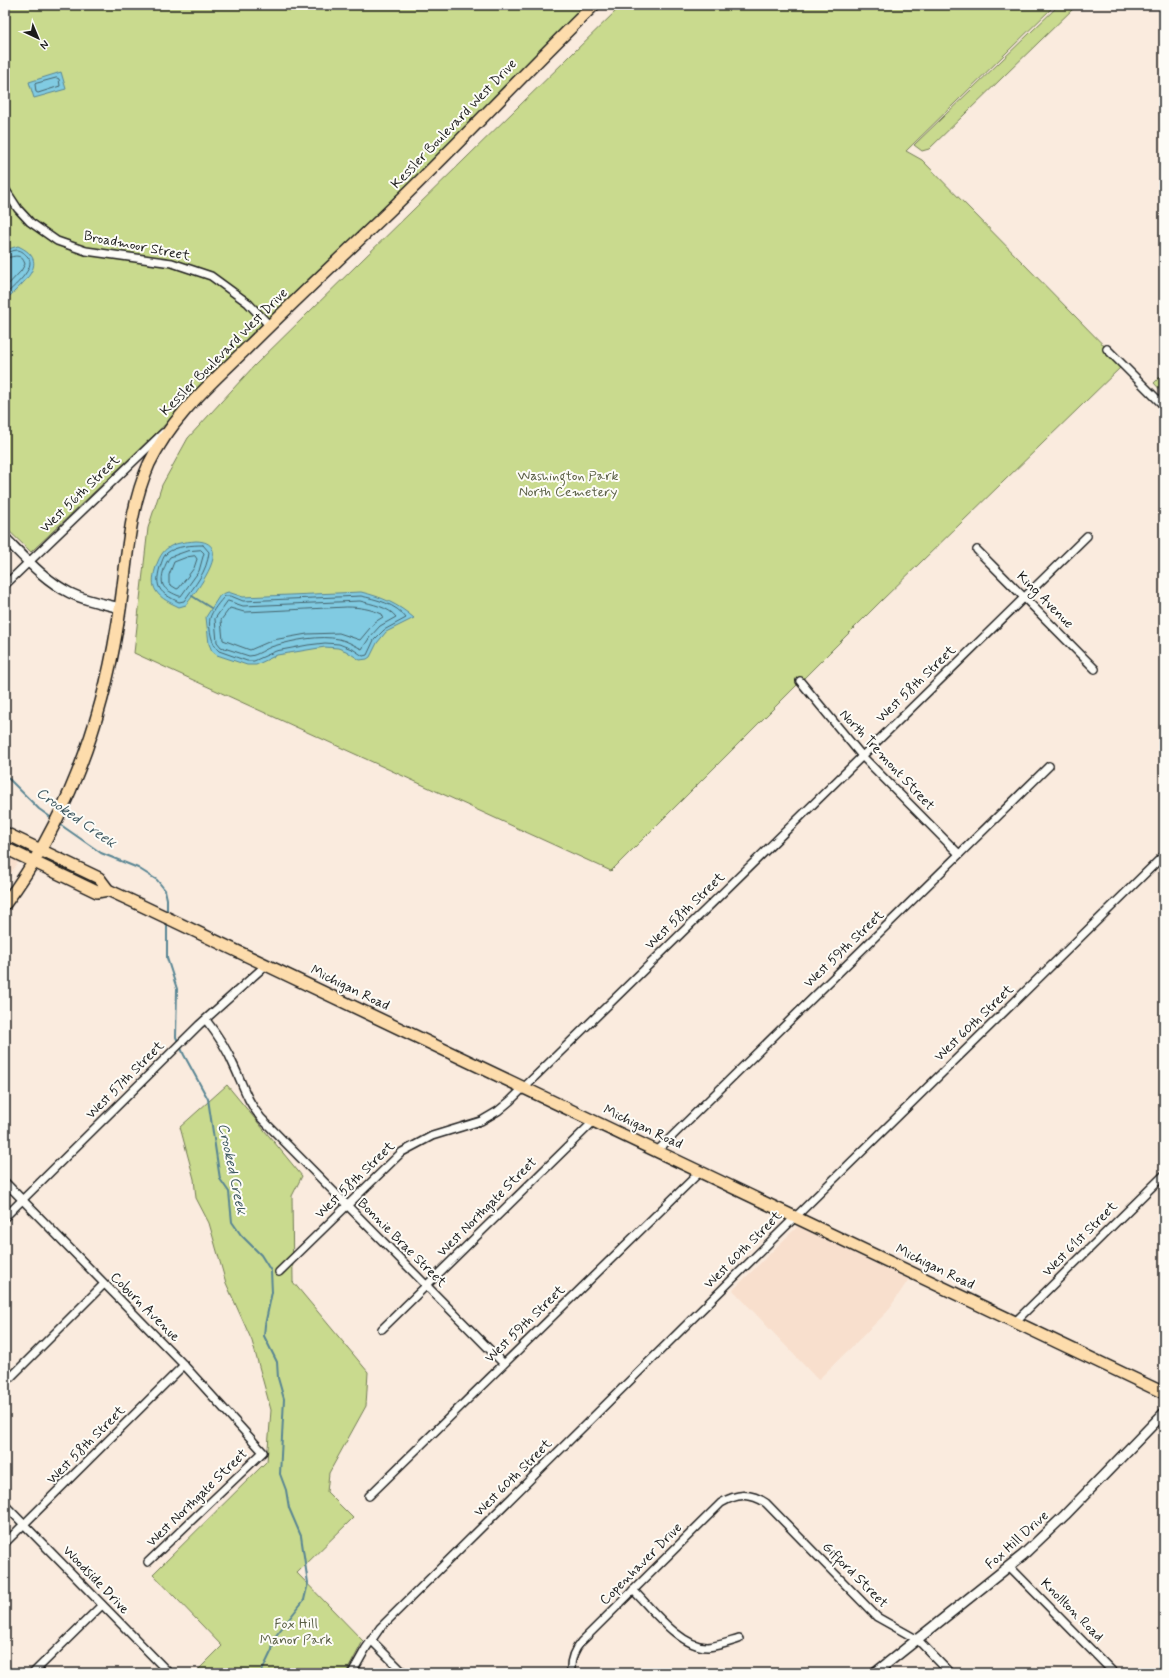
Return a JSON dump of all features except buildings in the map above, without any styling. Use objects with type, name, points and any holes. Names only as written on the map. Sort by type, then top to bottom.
[{"type":"main road","name":"Kessler Boulevard West Drive","points":[[5,904],[34,862],[48,836],[81,763],[105,689],[112,659],[129,535],[135,504],[148,468],[159,445],[174,423],[206,388],[398,203],[594,5]]},
{"type":"main road","name":"Michigan Road","points":[[5,833],[99,878],[108,890],[523,1088],[796,1216],[1164,1393]]},
{"type":"main road","name":"Michigan Road","points":[[5,848],[98,892],[108,890]]},
{"type":"street","name":"Broadmoor Street","points":[[5,189],[18,209],[30,222],[57,241],[86,251],[172,263],[211,276],[248,303],[270,325]]},
{"type":"street","points":[[1107,349],[1164,406]]},
{"type":"street","name":"West 56th Street","points":[[5,585],[174,423]]},
{"type":"street","name":"West 58th Street","points":[[279,1272],[407,1148],[432,1136],[481,1122],[502,1107],[523,1088],[1087,536]]},
{"type":"street","points":[[5,538],[47,579],[72,594],[120,608]]},
{"type":"street","name":"King Avenue","points":[[977,550],[1095,669]]},
{"type":"street","name":"North Tremont Street","points":[[800,681],[862,756],[959,854]]},
{"type":"street","name":"West 59th Street","points":[[657,1151],[1049,766]]},
{"type":"street","name":"West 60th Street","points":[[352,1673],[371,1640],[392,1617],[796,1216],[1164,855]]},
{"type":"street","name":"West 57th Street","points":[[5,1217],[199,1025],[266,965]]},
{"type":"street","name":"Bonnie Brae Street","points":[[206,1020],[229,1056],[245,1094],[254,1109],[503,1364]]},
{"type":"street","name":"West Northgate Street","points":[[382,1329],[594,1121]]},
{"type":"street","name":"West 59th Street","points":[[368,1496],[700,1171]]},
{"type":"street","name":"West 61st Street","points":[[1015,1322],[1164,1175]]},
{"type":"street","name":"Coburn Avenue","points":[[5,1182],[184,1365],[263,1452]]},
{"type":"street","points":[[5,1383],[104,1284]]},
{"type":"street","name":"West 58th Street","points":[[5,1543],[184,1365]]},
{"type":"street","name":"Fox Hill Drive","points":[[875,1673],[1009,1566],[1065,1515],[1164,1413]]},
{"type":"street","name":"West Northgate Street","points":[[148,1562],[263,1452]]},
{"type":"street","name":"Copenhaver Drive","points":[[571,1669],[573,1654],[577,1647],[633,1590],[721,1503],[734,1496],[744,1495]]},
{"type":"street","name":"Gifford Street","points":[[744,1495],[755,1497],[766,1503],[877,1617],[918,1640],[950,1673]]},
{"type":"street","name":"Woodside Drive","points":[[5,1505],[169,1673]]},
{"type":"street","name":"Knollton Road","points":[[1009,1566],[1114,1673]]},
{"type":"street","points":[[633,1590],[678,1635],[688,1642],[697,1646],[709,1647],[739,1639]]},
{"type":"street","points":[[33,1673],[102,1605]]},
{"type":"street","points":[[371,1640],[404,1673]]},
{"type":"shaded area","points":[[5,854],[19,861],[5,882]]},
{"type":"shaded area","points":[[798,1226],[909,1279],[887,1312],[818,1380],[733,1290]]},
{"type":"green space","points":[[5,5],[594,5],[398,203],[31,552],[5,527]]},
{"type":"green space","name":"Washington Park North Cemetery","points":[[622,5],[1055,5],[906,151],[922,160],[1123,365],[881,601],[611,871],[134,653],[148,528],[162,485],[188,438],[254,366]]},
{"type":"green space","points":[[1059,5],[1077,5],[929,149],[922,151],[914,145]]},
{"type":"green space","points":[[1164,373],[1164,394],[1154,383]]},
{"type":"green space","name":"Fox Hill Manor Park","points":[[227,1085],[302,1176],[292,1196],[293,1282],[368,1372],[366,1406],[329,1473],[327,1492],[353,1518],[297,1573],[363,1641],[346,1673],[195,1673],[222,1646],[153,1574],[267,1461],[271,1410],[252,1341],[226,1283],[209,1223],[196,1198],[194,1179],[180,1127]]},
{"type":"water","points":[[61,72],[66,89],[34,98],[29,82]]},
{"type":"water","points":[[18,246],[28,252],[33,259],[33,266],[31,273],[5,301],[5,250]]},
{"type":"water","points":[[196,541],[207,543],[213,549],[213,558],[204,579],[186,605],[179,607],[163,599],[158,594],[153,584],[154,573],[161,556],[169,547],[180,543]]},
{"type":"water","points":[[228,592],[243,597],[361,592],[376,596],[389,602],[414,618],[386,632],[377,643],[370,657],[367,659],[360,660],[338,648],[325,647],[277,655],[256,665],[247,665],[217,655],[212,651],[209,644],[206,617],[220,595]]},
{"type":"waterway","points":[[192,596],[211,608]]},
{"type":"waterway","name":"Crooked Creek","points":[[5,775],[39,809],[53,819]]},
{"type":"waterway","name":"Crooked Creek","points":[[58,823],[101,853],[138,868],[157,880],[165,890],[167,899],[167,914]]},
{"type":"waterway","name":"Crooked Creek","points":[[167,922],[167,958],[177,989],[176,1037],[208,1099],[220,1179],[229,1192],[232,1222],[241,1235],[261,1255],[271,1271],[272,1292],[264,1336],[277,1362],[278,1378],[284,1399],[280,1474],[286,1490],[289,1508],[301,1536],[308,1583],[304,1600],[274,1638],[272,1650],[261,1673]]}]
